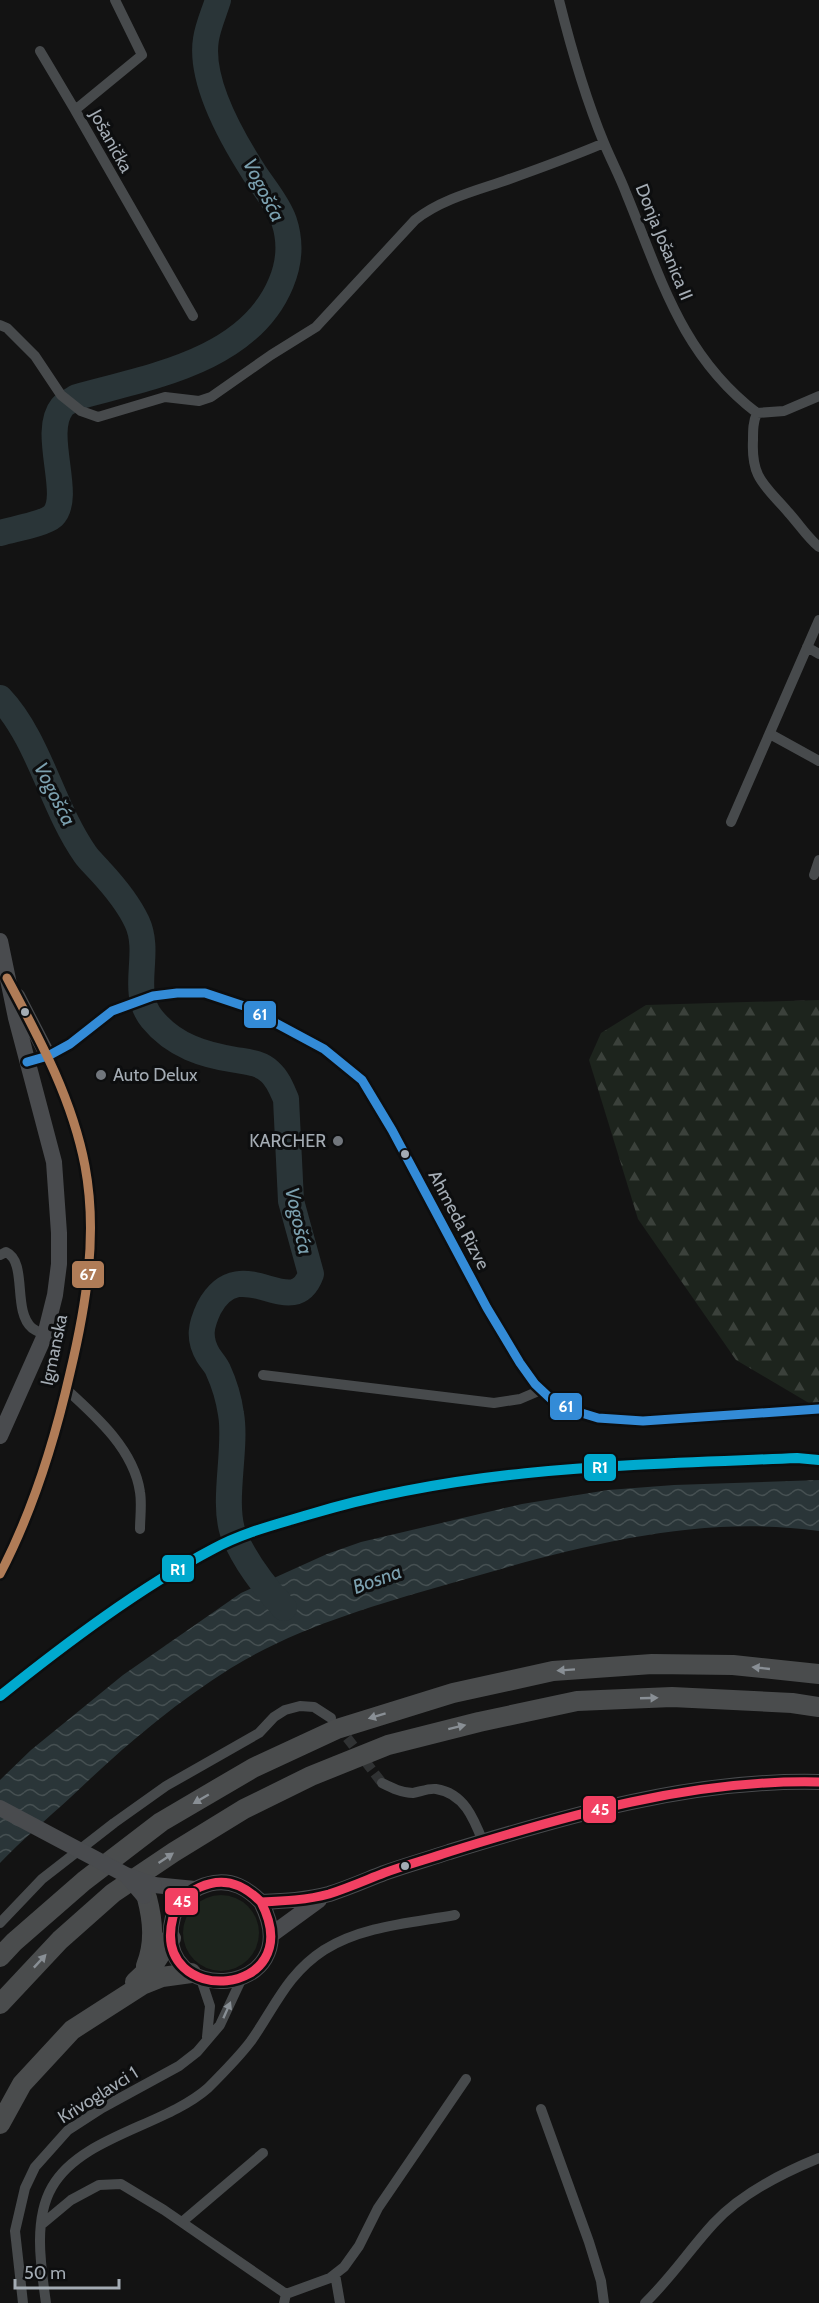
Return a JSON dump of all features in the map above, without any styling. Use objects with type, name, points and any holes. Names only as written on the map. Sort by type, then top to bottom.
[{"type":"highway","points":[[0,1957],[84,1881],[161,1822],[253,1768],[337,1728],[453,1693],[553,1671],[652,1664],[733,1665],[819,1674]]},
{"type":"highway","points":[[0,2004],[60,1940],[112,1893],[174,1852],[254,1804],[310,1776],[388,1745],[577,1701],[672,1697],[792,1703],[819,1707]]},
{"type":"highway","points":[[143,1974],[153,1944],[148,1893]]},
{"type":"highway","points":[[117,2000],[154,1964],[171,1933]]},
{"type":"highway","points":[[0,2124],[22,2084],[72,2030],[153,1979],[196,1976]]},
{"type":"main road","points":[[0,941],[27,1062],[51,1143],[59,1209],[59,1264],[55,1295],[45,1335],[0,1436]]},
{"type":"main road","points":[[7,978],[48,1056]]},
{"type":"main road","points":[[261,1902],[300,1900],[328,1894],[387,1872],[483,1842],[630,1801],[688,1790],[751,1783],[819,1782]]},
{"type":"main road","points":[[0,1808],[126,1875],[148,1893],[165,1915],[175,1952],[181,1964],[196,1976],[214,1982],[228,1982],[254,1971],[263,1961],[269,1948],[271,1935],[269,1918],[261,1902],[251,1892],[230,1883],[148,1893]]},
{"type":"main road","points":[[171,1933],[175,1912],[183,1899],[195,1889]]},
{"type":"main road","points":[[271,1935],[305,1908],[328,1894]]},
{"type":"street","name":"Jošanička","points":[[116,0],[142,55],[75,110],[194,316]]},
{"type":"street","name":"Donja Jošanica II","points":[[559,0],[585,92],[671,304],[695,348],[724,385],[757,413]]},
{"type":"street","points":[[40,51],[75,110]]},
{"type":"street","points":[[0,325],[7,328],[35,356],[62,395],[81,411],[98,417],[158,398],[199,401],[211,397],[316,327],[426,211],[468,193],[561,161],[604,143]]},
{"type":"street","points":[[819,396],[784,411],[757,413],[753,422],[752,459],[763,484],[819,547]]},
{"type":"street","points":[[730,822],[819,620]]},
{"type":"street","points":[[807,647],[819,654]]},
{"type":"street","points":[[770,734],[819,761]]},
{"type":"street","points":[[814,875],[819,860]]},
{"type":"street","name":"Ahmeda Rizve","points":[[27,1062],[48,1056],[70,1044],[112,1011],[153,996],[205,993],[244,1006],[324,1048],[362,1080],[392,1130],[520,1363],[551,1399],[575,1412],[609,1419],[643,1421],[819,1409]]},
{"type":"street","name":"Igmanska","points":[[0,1575],[32,1505],[58,1424],[86,1291],[91,1224],[82,1157],[68,1105],[48,1056]]},
{"type":"street","points":[[0,1255],[6,1252],[13,1258],[18,1273],[22,1310],[31,1327],[45,1335]]},
{"type":"street","points":[[263,1374],[494,1403],[520,1399],[541,1390]]},
{"type":"street","points":[[66,1389],[88,1409],[128,1456],[141,1494],[140,1529]]},
{"type":"street","points":[[0,1923],[42,1880],[114,1823],[166,1786],[259,1733],[274,1717],[285,1710],[300,1706],[314,1707],[331,1718]]},
{"type":"street","points":[[382,1783],[411,1793],[435,1789],[451,1794],[464,1804],[472,1815],[483,1842]]},
{"type":"street","points":[[46,2303],[41,2225],[52,2187],[70,2167],[98,2147],[179,2107],[207,2089],[250,2042],[287,1983],[306,1962],[326,1949],[366,1932],[455,1915]]},
{"type":"street","points":[[196,1976],[210,2006],[207,2038]]},
{"type":"street","name":"Krivoglavci 1","points":[[23,2303],[15,2231],[25,2188],[36,2167],[49,2149],[68,2130],[102,2108],[179,2066],[197,2052],[220,2025],[242,1978]]},
{"type":"street","points":[[41,2225],[70,2199],[99,2185],[121,2184],[182,2222],[285,2298],[330,2278],[344,2267],[359,2246],[378,2208],[466,2079]]},
{"type":"street","points":[[541,2109],[590,2242],[601,2281],[603,2303]]},
{"type":"street","points":[[182,2222],[263,2153]]},
{"type":"street","points":[[645,2303],[664,2284],[715,2222],[737,2203],[778,2176],[819,2158]]},
{"type":"street","points":[[335,2274],[340,2303]]},
{"type":"green space","points":[[819,1000],[819,1409],[736,1360],[638,1219],[589,1060],[601,1033],[646,1005]]},
{"type":"green space","points":[[221,1895],[236,1898],[248,1906],[256,1918],[259,1933],[256,1948],[248,1960],[236,1968],[221,1971],[206,1968],[194,1960],[186,1948],[183,1933],[186,1918],[194,1906],[206,1898]]},
{"type":"water","name":"Bosna","points":[[819,1480],[819,1531],[772,1527],[724,1527],[630,1538],[536,1559],[418,1593],[335,1619],[282,1641],[231,1668],[168,1712],[109,1762],[0,1863],[0,1780],[31,1750],[123,1675],[241,1593],[327,1554],[361,1542],[522,1504],[608,1490],[674,1485]]},
{"type":"waterway","name":"Vogošća","points":[[0,533],[49,519],[58,507],[60,494],[55,432],[56,418],[63,406],[77,397],[165,373],[221,348],[246,331],[266,309],[281,283],[288,253],[288,237],[284,221],[228,128],[208,73],[205,56],[206,39],[218,0]]},
{"type":"waterway","name":"Vogošća","points":[[0,698],[25,733],[73,835],[87,856],[120,895],[137,922],[142,947],[142,997],[145,1008],[152,1019],[170,1036],[190,1048],[263,1067],[275,1078],[286,1099],[291,1201],[311,1274],[302,1288],[292,1292],[250,1284],[236,1285],[222,1291],[209,1308],[202,1332],[205,1349],[222,1380],[231,1414],[229,1506],[233,1533],[255,1573],[284,1608]]},
{"type":"tunnel","points":[[338,1726],[382,1783]]},
{"type":"transit line","name":"67","points":[[0,1574],[23,1526],[57,1425],[81,1322],[90,1244],[89,1192],[72,1116],[53,1069],[7,978]]},
{"type":"transit line","name":"61","points":[[27,1062],[48,1056],[70,1044],[112,1011],[153,996],[205,993],[244,1006],[324,1049],[362,1080],[392,1130],[487,1308],[520,1363],[535,1384],[551,1399],[575,1411],[598,1418],[643,1421],[819,1409]]},
{"type":"transit line","name":"R1","points":[[0,1696],[103,1618],[185,1564],[237,1538],[311,1514],[371,1498],[492,1477],[613,1466],[797,1458],[819,1460]]},
{"type":"transit line","name":"45","points":[[261,1902],[271,1934],[265,1958],[249,1974],[227,1981],[203,1979],[184,1968],[172,1947],[173,1917],[183,1899],[191,1892],[209,1884],[219,1882],[239,1886],[261,1902],[312,1898],[494,1838],[631,1802],[724,1786],[819,1782]]},
{"type":"place","name":"Auto Delux","points":[[101,1075]]},
{"type":"place","name":"KARCHER","points":[[338,1141]]}]
